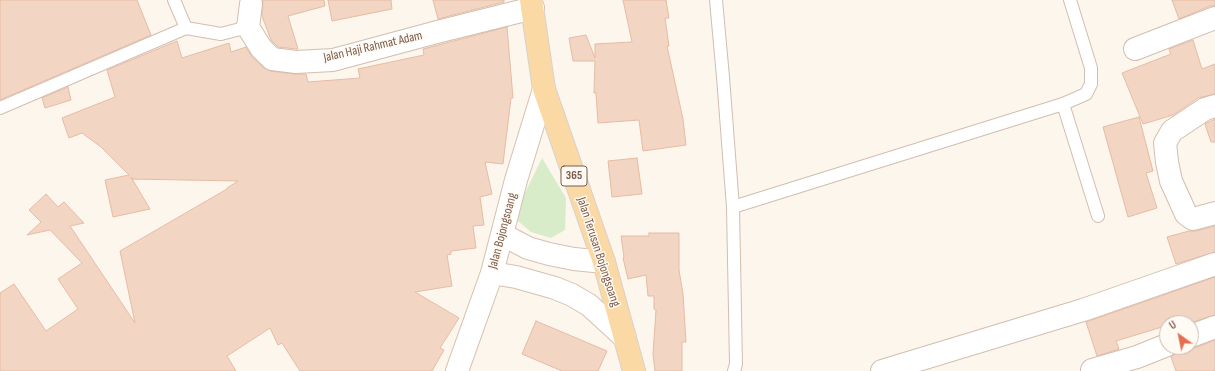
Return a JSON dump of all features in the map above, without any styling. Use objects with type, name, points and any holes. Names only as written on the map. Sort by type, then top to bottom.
[{"type":"main road","name":"365","points":[[532,4],[544,90]]},
{"type":"main road","name":"Jalan Terusan Bojongsoang","points":[[544,90],[604,262],[634,371]]},
{"type":"street","points":[[248,26],[251,4]]},
{"type":"street","name":"Jalan Haji Rahmat Adam","points":[[248,26],[261,48],[272,59],[296,62],[334,60],[532,4]]},
{"type":"street","points":[[1135,49],[1215,18]]},
{"type":"street","name":"Jalan Bojongsoang","points":[[457,371],[492,273],[503,236],[516,180],[544,90]]},
{"type":"street","points":[[1215,106],[1205,109],[1172,130],[1166,142],[1167,162],[1171,181],[1186,214],[1193,219],[1215,213]]},
{"type":"street","points":[[503,236],[528,248],[549,254],[574,259],[604,262]]},
{"type":"street","points":[[882,371],[1083,310],[1215,264]]},
{"type":"street","points":[[492,273],[516,277],[549,286],[572,295],[589,305],[625,338]]},
{"type":"street","points":[[1199,333],[1215,328]]},
{"type":"street","points":[[1092,370],[1140,364],[1159,351]]},
{"type":"lane","points":[[174,0],[186,28]]},
{"type":"lane","points":[[716,0],[724,77],[733,206],[736,364],[734,371]]},
{"type":"lane","points":[[733,206],[1062,104],[1086,94],[1091,84],[1091,68],[1070,0]]},
{"type":"lane","points":[[0,108],[186,28],[220,34],[248,26]]},
{"type":"lane","points":[[1062,104],[1098,216]]},
{"type":"green space","points":[[542,158],[566,198],[565,230],[551,238],[531,232],[518,221],[520,203]]},
{"type":"building","points":[[0,0],[137,0],[151,35],[0,100]]},
{"type":"building","points":[[263,0],[324,0],[325,6],[288,16],[298,49],[296,49],[278,47],[271,40],[262,16]]},
{"type":"building","points":[[328,0],[391,0],[392,9],[332,21]]},
{"type":"building","points":[[433,0],[504,0],[504,2],[438,19]]},
{"type":"building","points":[[623,0],[666,0],[669,18],[665,18],[669,46],[667,46],[683,119],[686,145],[643,151],[639,120],[598,123],[596,93],[594,93],[595,61],[573,61],[569,38],[586,35],[595,58],[595,44],[632,42]]},
{"type":"building","points":[[1172,0],[1215,0],[1215,6],[1210,6],[1179,19]]},
{"type":"building","points":[[507,27],[513,98],[511,98],[503,164],[485,162],[492,194],[480,197],[484,225],[473,226],[476,248],[451,251],[451,254],[447,255],[452,286],[415,292],[459,318],[440,348],[444,350],[432,371],[300,371],[282,343],[278,345],[270,328],[227,356],[236,371],[0,371],[0,293],[14,284],[46,331],[78,309],[58,279],[82,263],[50,230],[27,235],[41,222],[29,210],[46,194],[58,207],[64,202],[84,223],[70,226],[135,323],[120,251],[227,189],[238,181],[132,179],[150,209],[113,217],[105,180],[129,175],[101,147],[82,133],[69,138],[62,118],[115,97],[107,70],[177,41],[182,58],[229,43],[231,52],[246,47],[252,57],[264,68],[270,71],[306,74],[308,82],[360,78],[358,69],[424,55],[423,49]]},
{"type":"building","points":[[1193,40],[1202,69],[1215,64],[1215,94],[1198,98],[1173,115],[1143,124],[1122,73],[1171,54],[1169,49]]},
{"type":"building","points":[[68,87],[71,100],[45,108],[42,98]]},
{"type":"building","points":[[1139,117],[1153,171],[1146,173],[1157,208],[1128,217],[1103,127]]},
{"type":"building","points":[[1215,119],[1215,142],[1211,142],[1205,124]]},
{"type":"building","points":[[637,158],[642,194],[612,197],[608,161]]},
{"type":"building","points":[[1215,226],[1215,252],[1176,264],[1167,237]]},
{"type":"building","points":[[649,233],[679,233],[679,270],[683,294],[686,342],[682,342],[682,371],[655,371],[653,354],[656,310],[654,309],[654,296],[648,296],[646,275],[628,279],[623,258],[621,236],[649,236]]},
{"type":"building","points":[[1215,277],[1215,315],[1199,320],[1199,315],[1159,315],[1159,328],[1116,341],[1119,349],[1097,356],[1086,322]]},
{"type":"building","points":[[536,321],[607,351],[598,371],[562,371],[522,354]]},
{"type":"building","points":[[1215,340],[1215,371],[1176,371],[1171,357],[1174,355],[1199,355],[1199,346]]}]
